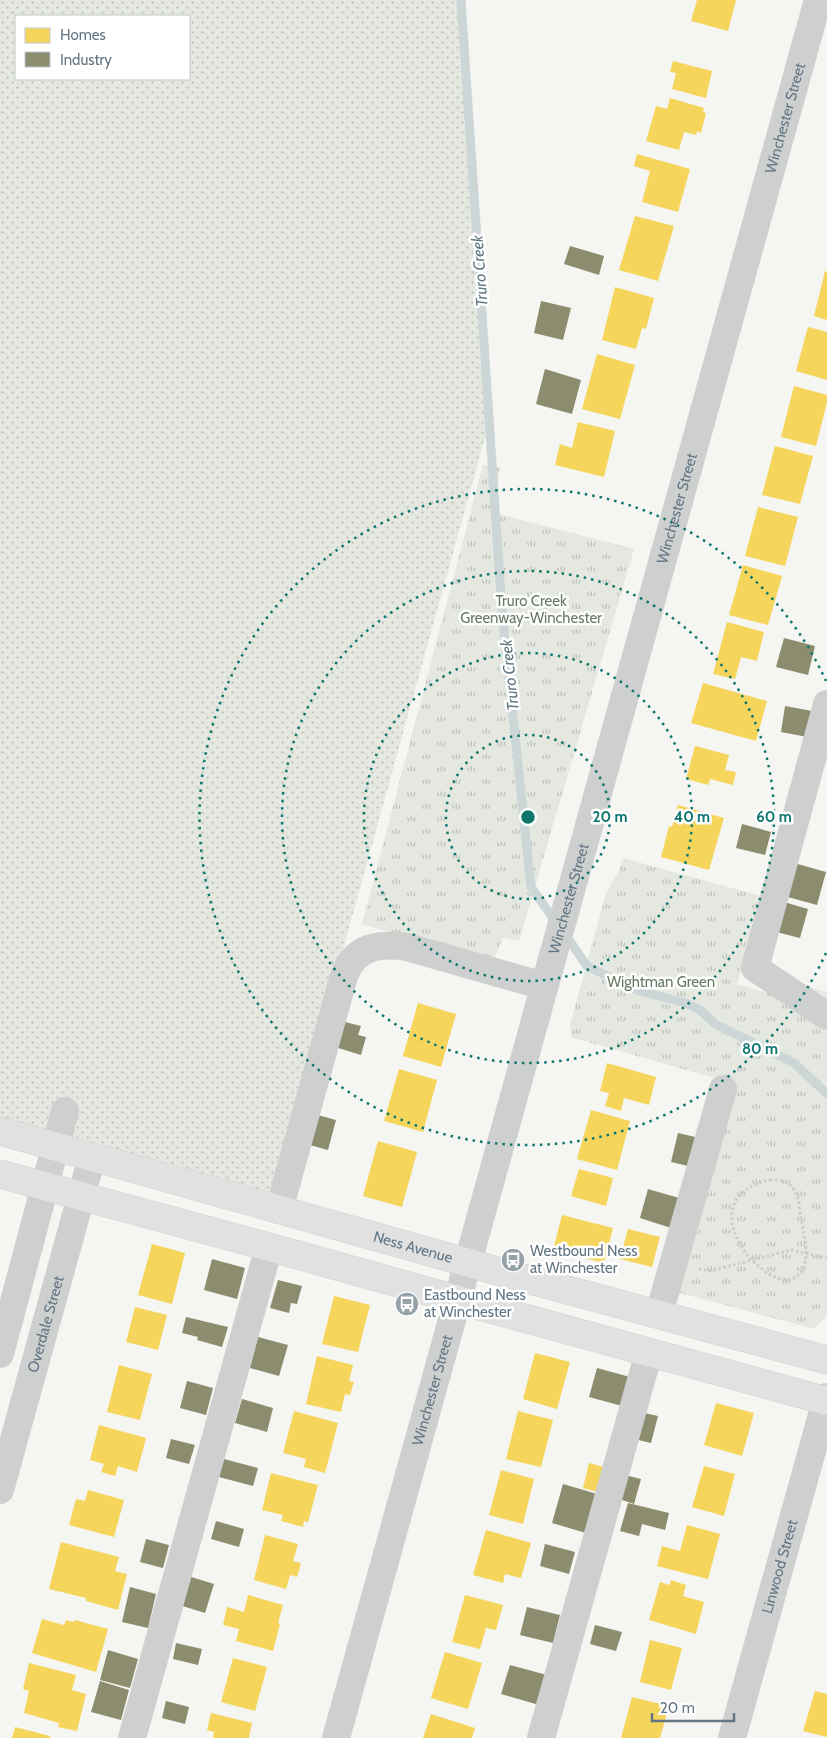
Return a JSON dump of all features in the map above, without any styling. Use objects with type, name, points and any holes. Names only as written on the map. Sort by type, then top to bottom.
[{"type":"main road","name":"Ness Avenue","points":[[0,1131],[279,1210],[827,1360]]},
{"type":"main road","points":[[0,1174],[269,1246],[457,1300],[827,1399]]},
{"type":"street","name":"Winchester Street","points":[[336,1738],[818,0]]},
{"type":"street","points":[[827,704],[754,968],[827,1016]]},
{"type":"street","points":[[279,1210],[344,976],[348,965],[355,958],[375,946],[390,944],[547,976]]},
{"type":"street","points":[[659,1314],[723,1089]]},
{"type":"street","points":[[0,1354],[57,1147],[65,1111]]},
{"type":"street","name":"Overdale Street","points":[[0,1490],[92,1157]]},
{"type":"street","points":[[132,1738],[269,1246]]},
{"type":"street","points":[[541,1738],[649,1352]]},
{"type":"street","name":"Linwood Street","points":[[732,1738],[827,1399]]},
{"type":"path","points":[[770,1180],[785,1182],[791,1185],[797,1195],[806,1253],[802,1271],[797,1277],[784,1280],[771,1276],[753,1260],[734,1236],[732,1208],[741,1192],[758,1183],[770,1180]]},
{"type":"path","points":[[673,1263],[710,1271],[791,1250],[827,1258]]},
{"type":"green space","points":[[0,0],[461,0],[489,423],[347,935],[279,1210],[0,1131]]},
{"type":"green space","name":"Truro Creek Greenway-Winchester","points":[[483,465],[500,468],[491,512],[634,549],[519,941],[503,938],[493,962],[362,924]]},
{"type":"green space","name":"Wightman Green","points":[[623,858],[761,896],[737,984],[771,994],[775,978],[827,992],[827,1314],[814,1329],[673,1291],[735,1084],[571,1037],[570,1025],[606,893],[619,871]]},
{"type":"building: Homes","points":[[697,0],[736,0],[728,31],[691,21]]},
{"type":"building: Homes","points":[[673,61],[712,71],[706,98],[672,89],[676,73],[670,72]]},
{"type":"building: Homes","points":[[670,98],[704,108],[703,112],[706,113],[701,133],[697,131],[696,135],[684,132],[679,150],[646,141],[656,106],[667,109]]},
{"type":"building: Homes","points":[[637,154],[690,169],[678,212],[642,202],[650,171],[634,166]]},
{"type":"building: Homes","points":[[635,216],[674,226],[658,281],[619,270]]},
{"type":"building: Homes","points":[[825,271],[827,272],[827,320],[814,316]]},
{"type":"building: Homes","points":[[615,287],[654,298],[646,329],[642,328],[636,349],[602,340]]},
{"type":"building: Homes","points":[[808,327],[827,332],[827,380],[796,371]]},
{"type":"building: Homes","points":[[597,354],[635,365],[620,419],[582,409]]},
{"type":"building: Homes","points":[[794,386],[827,395],[816,446],[781,437]]},
{"type":"building: Homes","points":[[578,422],[615,431],[604,477],[555,465],[560,444],[572,448]]},
{"type":"building: Homes","points":[[775,446],[813,456],[800,504],[762,495]]},
{"type":"building: Homes","points":[[758,507],[798,517],[785,566],[745,556]]},
{"type":"building: Homes","points":[[743,565],[782,576],[768,625],[729,615]]},
{"type":"building: Homes","points":[[727,622],[764,632],[757,661],[741,657],[735,679],[713,674]]},
{"type":"building: Homes","points":[[703,683],[767,701],[756,741],[691,723]]},
{"type":"building: Homes","points":[[695,746],[729,755],[725,770],[736,772],[733,785],[710,779],[708,785],[686,779]]},
{"type":"building: Homes","points":[[678,805],[724,818],[709,870],[661,857],[669,826],[672,827]]},
{"type":"building: Homes","points":[[418,1003],[456,1014],[441,1067],[403,1056]]},
{"type":"building: Homes","points":[[607,1063],[656,1077],[649,1105],[624,1098],[621,1111],[605,1106],[609,1093],[600,1091]]},
{"type":"building: Homes","points":[[399,1069],[437,1080],[423,1132],[384,1121]]},
{"type":"building: Homes","points":[[591,1110],[630,1121],[617,1170],[577,1159]]},
{"type":"building: Homes","points":[[378,1141],[417,1152],[402,1207],[363,1196]]},
{"type":"building: Homes","points":[[579,1169],[613,1178],[606,1206],[571,1196]]},
{"type":"building: Homes","points":[[562,1215],[613,1228],[604,1263],[553,1250]]},
{"type":"building: Homes","points":[[628,1229],[660,1237],[652,1267],[620,1259]]},
{"type":"building: Homes","points":[[152,1244],[185,1253],[172,1304],[138,1295]]},
{"type":"building: Homes","points":[[334,1296],[370,1305],[358,1352],[322,1344]]},
{"type":"building: Homes","points":[[135,1307],[167,1315],[158,1350],[126,1342]]},
{"type":"building: Homes","points":[[535,1353],[570,1362],[557,1409],[523,1399]]},
{"type":"building: Homes","points":[[317,1356],[353,1365],[349,1381],[354,1382],[350,1395],[345,1394],[341,1412],[306,1404]]},
{"type":"building: Homes","points":[[119,1365],[152,1374],[140,1420],[107,1412]]},
{"type":"building: Homes","points":[[716,1403],[754,1413],[742,1456],[704,1445]]},
{"type":"building: Homes","points":[[294,1411],[338,1423],[325,1473],[304,1467],[306,1459],[283,1453]]},
{"type":"building: Homes","points":[[518,1411],[553,1420],[541,1467],[506,1459]]},
{"type":"building: Homes","points":[[99,1425],[146,1438],[137,1472],[118,1466],[115,1476],[101,1472],[104,1464],[90,1460]]},
{"type":"building: Homes","points":[[589,1463],[604,1467],[598,1492],[583,1488]]},
{"type":"building: Homes","points":[[704,1466],[735,1474],[724,1516],[692,1507]]},
{"type":"building: Homes","points":[[501,1470],[534,1479],[523,1524],[489,1515]]},
{"type":"building: Homes","points":[[271,1473],[318,1485],[308,1522],[304,1521],[303,1527],[281,1521],[283,1515],[262,1510]]},
{"type":"building: Homes","points":[[88,1490],[124,1500],[114,1537],[69,1525],[76,1499],[85,1501]]},
{"type":"building: Homes","points":[[687,1525],[720,1534],[708,1579],[657,1566],[662,1546],[680,1551]]},
{"type":"building: Homes","points":[[486,1530],[531,1543],[521,1578],[505,1574],[503,1583],[473,1575]]},
{"type":"building: Homes","points":[[265,1535],[298,1544],[293,1561],[301,1563],[297,1577],[290,1575],[286,1589],[254,1580]]},
{"type":"building: Homes","points":[[61,1542],[119,1557],[115,1571],[127,1574],[118,1610],[86,1601],[86,1598],[49,1589]]},
{"type":"building: Homes","points":[[671,1580],[686,1585],[683,1596],[704,1602],[696,1634],[649,1620],[660,1582],[670,1585]]},
{"type":"building: Homes","points":[[248,1595],[283,1605],[273,1651],[236,1641],[239,1629],[223,1625],[227,1607],[244,1612]]},
{"type":"building: Homes","points":[[465,1595],[503,1605],[496,1630],[486,1628],[480,1649],[452,1642]]},
{"type":"building: Homes","points":[[42,1619],[64,1625],[66,1620],[74,1622],[75,1620],[108,1629],[96,1672],[32,1653]]},
{"type":"building: Homes","points":[[650,1640],[682,1648],[671,1690],[640,1682]]},
{"type":"building: Homes","points":[[445,1652],[482,1663],[468,1709],[431,1698]]},
{"type":"building: Homes","points":[[233,1658],[267,1667],[255,1711],[221,1702]]},
{"type":"building: Homes","points":[[29,1663],[76,1675],[72,1690],[86,1694],[77,1731],[58,1727],[59,1723],[24,1713],[29,1691],[23,1689]]},
{"type":"building: Homes","points":[[815,1691],[827,1694],[827,1737],[803,1731]]},
{"type":"building: Homes","points":[[632,1697],[669,1706],[660,1738],[621,1738]]},
{"type":"building: Homes","points":[[211,1713],[252,1723],[249,1738],[213,1738],[214,1732],[207,1730]]},
{"type":"building: Homes","points":[[431,1714],[475,1728],[472,1738],[423,1738]]},
{"type":"building: Homes","points":[[15,1727],[50,1736],[50,1738],[12,1738]]},
{"type":"building: Industry","points":[[570,246],[604,256],[599,275],[564,264]]},
{"type":"building: Industry","points":[[541,301],[571,308],[563,340],[534,333]]},
{"type":"building: Industry","points":[[545,369],[581,380],[572,414],[536,404]]},
{"type":"building: Industry","points":[[784,638],[815,646],[808,675],[776,667]]},
{"type":"building: Industry","points":[[785,706],[812,711],[807,737],[781,732]]},
{"type":"building: Industry","points":[[742,824],[771,832],[765,855],[736,848]]},
{"type":"building: Industry","points":[[794,863],[826,872],[817,905],[784,896]]},
{"type":"building: Industry","points":[[784,902],[808,909],[800,938],[776,932]]},
{"type":"building: Industry","points":[[345,1022],[361,1026],[358,1035],[366,1037],[361,1055],[335,1047]]},
{"type":"building: Industry","points":[[314,1114],[336,1120],[328,1150],[306,1144]]},
{"type":"building: Industry","points":[[678,1133],[695,1137],[688,1166],[671,1162]]},
{"type":"building: Industry","points":[[648,1189],[679,1198],[671,1228],[640,1218]]},
{"type":"building: Industry","points":[[212,1259],[245,1268],[237,1299],[204,1290]]},
{"type":"building: Industry","points":[[278,1280],[302,1286],[297,1304],[291,1303],[289,1313],[270,1308]]},
{"type":"building: Industry","points":[[186,1317],[228,1327],[222,1347],[197,1340],[198,1337],[182,1333]]},
{"type":"building: Industry","points":[[258,1337],[288,1345],[279,1376],[250,1368]]},
{"type":"building: Industry","points":[[597,1368],[630,1377],[622,1406],[589,1397]]},
{"type":"building: Industry","points":[[187,1381],[213,1388],[206,1415],[180,1408]]},
{"type":"building: Industry","points":[[242,1399],[273,1408],[267,1432],[235,1423]]},
{"type":"building: Industry","points":[[640,1412],[658,1416],[651,1443],[634,1439]]},
{"type":"building: Industry","points":[[171,1439],[195,1445],[189,1464],[166,1458]]},
{"type":"building: Industry","points":[[224,1459],[258,1468],[253,1486],[219,1477]]},
{"type":"building: Industry","points":[[625,1475],[641,1479],[634,1504],[619,1499]]},
{"type":"building: Industry","points":[[563,1484],[597,1494],[586,1533],[552,1523]]},
{"type":"building: Industry","points":[[628,1503],[669,1513],[665,1530],[642,1524],[639,1536],[620,1531]]},
{"type":"building: Industry","points":[[216,1521],[244,1529],[239,1547],[211,1539]]},
{"type":"building: Industry","points":[[146,1539],[169,1545],[163,1568],[140,1562]]},
{"type":"building: Industry","points":[[545,1544],[575,1552],[569,1574],[540,1566]]},
{"type":"building: Industry","points":[[185,1575],[214,1584],[205,1613],[176,1604]]},
{"type":"building: Industry","points":[[130,1587],[156,1594],[148,1628],[122,1622]]},
{"type":"building: Industry","points":[[527,1607],[560,1615],[553,1643],[520,1635]]},
{"type":"building: Industry","points":[[595,1625],[622,1632],[616,1651],[590,1644]]},
{"type":"building: Industry","points":[[176,1643],[202,1649],[198,1665],[173,1659]]},
{"type":"building: Industry","points":[[108,1650],[138,1659],[130,1688],[100,1680]]},
{"type":"building: Industry","points":[[510,1665],[547,1675],[539,1705],[501,1694]]},
{"type":"building: Industry","points":[[100,1681],[129,1690],[121,1720],[91,1712]]},
{"type":"building: Industry","points":[[166,1701],[189,1707],[185,1724],[162,1718]]},
{"type":"waterway","name":"Truro Creek","points":[[461,0],[502,612],[531,887],[557,924]]},
{"type":"waterway","name":"Truro Creek","points":[[565,934],[587,966],[636,990],[686,1003],[700,1010],[715,1024],[794,1063],[827,1094]]},
{"type":"place","name":"Westbound Ness at Winchester","points":[[513,1260]]},
{"type":"place","name":"Eastbound Ness at Winchester","points":[[407,1304]]}]
